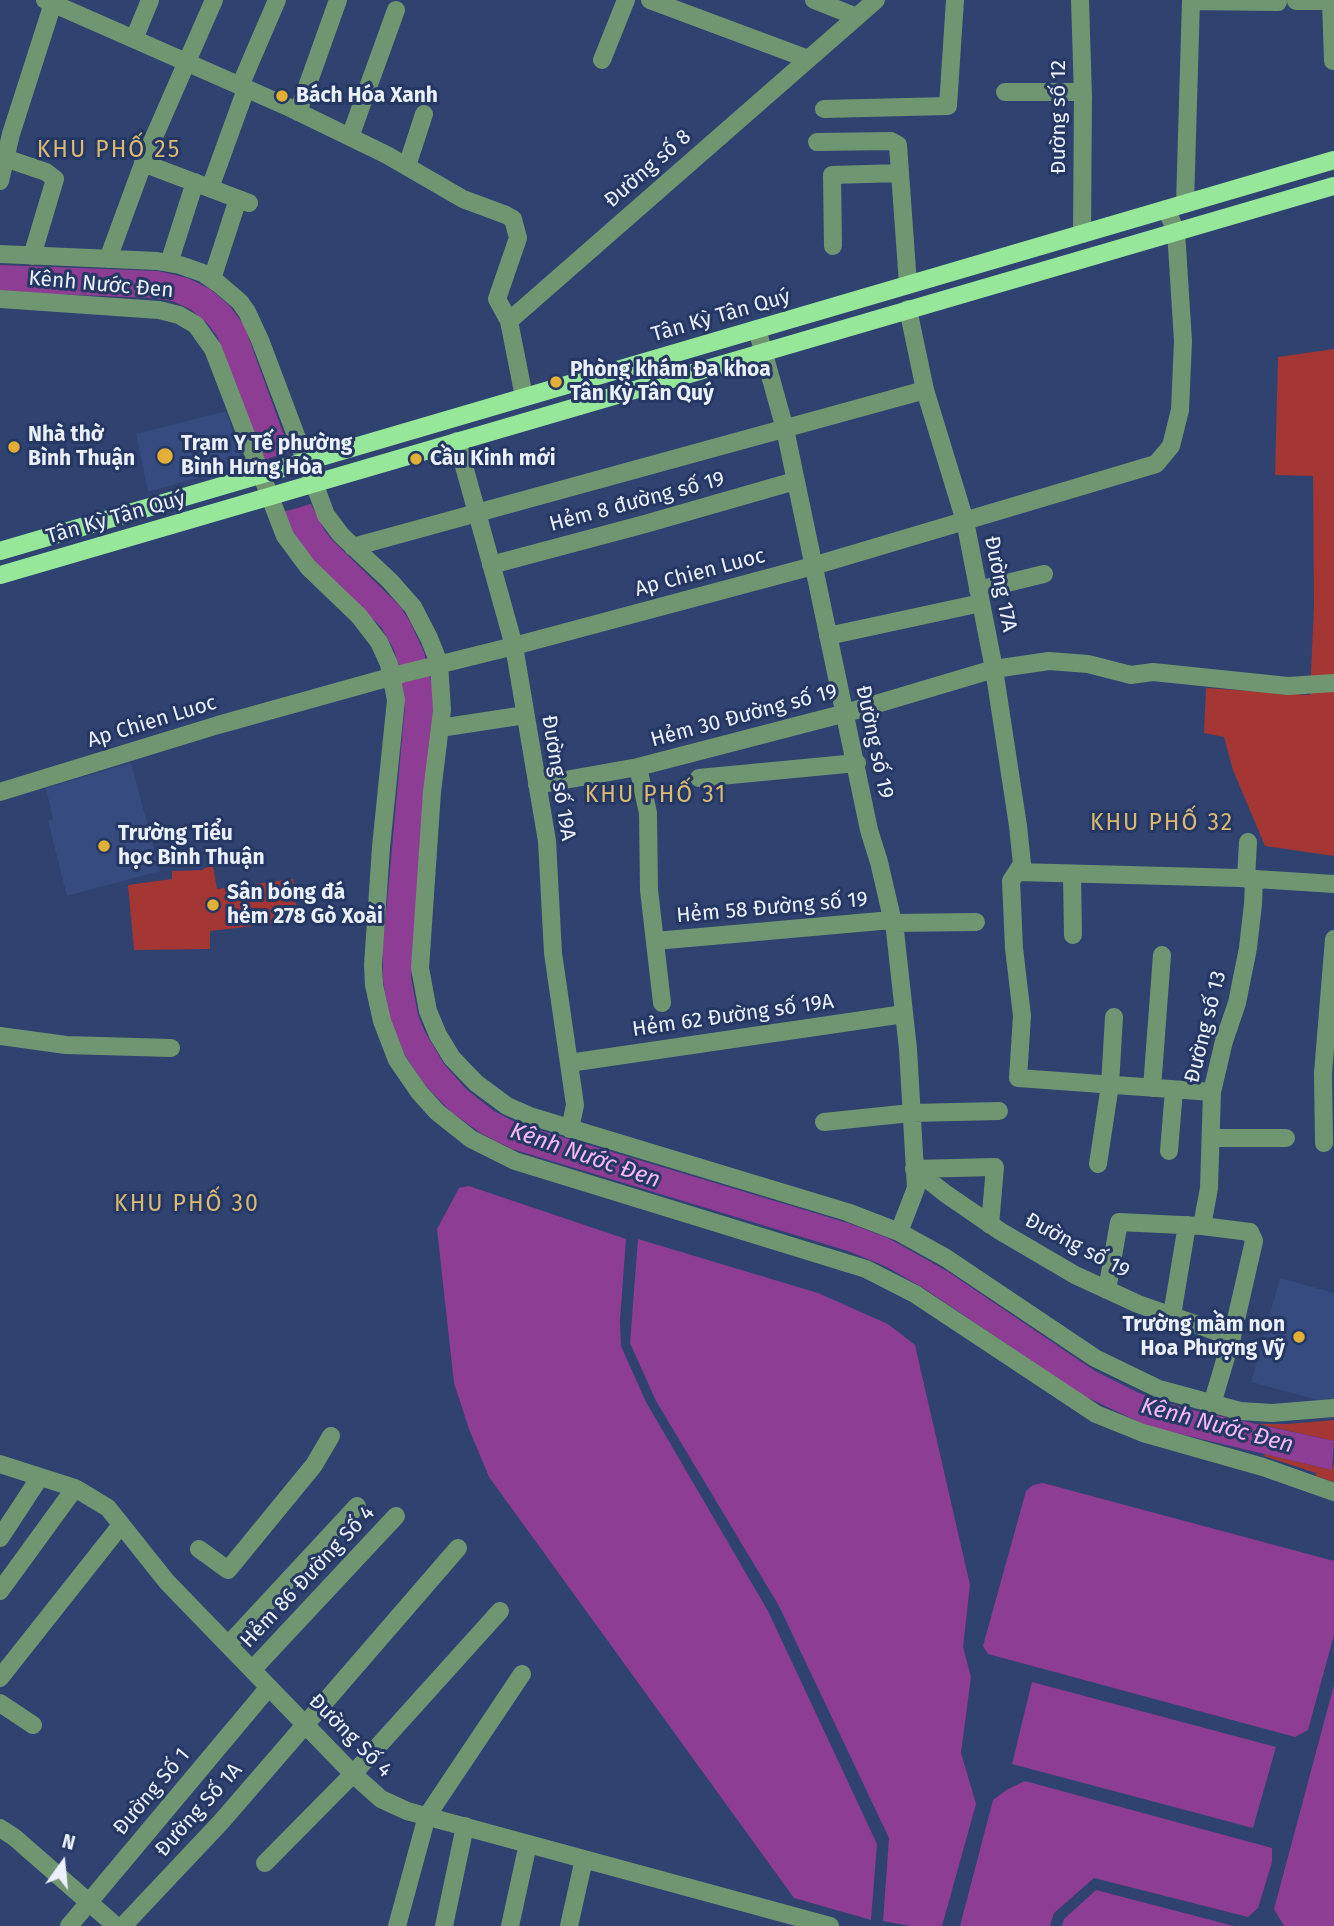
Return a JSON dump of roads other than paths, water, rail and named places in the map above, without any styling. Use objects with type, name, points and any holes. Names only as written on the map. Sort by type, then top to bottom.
[{"type":"main road","name":"Tân Kỳ Tân Quý","points":[[0,551],[1334,160]]},
{"type":"main road","name":"Tân Kỳ Tân Quý","points":[[0,575],[1334,186]]},
{"type":"street","points":[[134,39],[150,0]]},
{"type":"street","points":[[108,259],[144,163],[214,0]]},
{"type":"street","points":[[169,262],[243,88],[277,0]]},
{"type":"street","points":[[298,112],[338,0]]},
{"type":"street","points":[[602,60],[626,0]]},
{"type":"street","points":[[650,0],[808,60]]},
{"type":"street","points":[[814,0],[857,17]]},
{"type":"street","name":"Đường số 8","points":[[509,321],[876,0]]},
{"type":"street","points":[[824,109],[948,106],[955,0]]},
{"type":"street","name":"Đường số 12","points":[[1080,0],[1083,92],[1082,234]]},
{"type":"street","points":[[1185,204],[1191,0],[1332,1],[1333,61]]},
{"type":"street","points":[[0,181],[51,1],[298,112],[407,166],[463,199],[513,219],[517,238],[497,299],[509,321],[524,397]]},
{"type":"street","points":[[350,137],[396,10]]},
{"type":"street","points":[[1005,92],[1083,92]]},
{"type":"street","points":[[407,166],[425,114]]},
{"type":"street","points":[[817,142],[896,142],[908,284]]},
{"type":"street","points":[[5,158],[46,172],[55,179],[32,256]]},
{"type":"street","points":[[144,163],[244,201],[212,279]]},
{"type":"street","points":[[833,246],[832,175],[900,173]]},
{"type":"street","name":"Ap Chien Luoc","points":[[0,792],[218,725],[396,675],[813,566],[1156,464],[1171,446],[1180,410],[1183,341],[1176,231],[1166,209]]},
{"type":"street","name":"Kênh Nước Đen","points":[[0,254],[169,262],[192,268],[212,279],[240,302],[253,325],[326,515],[353,547],[390,581],[413,607],[429,638],[443,698],[432,792],[420,955],[421,982],[428,1011],[445,1048],[476,1083],[517,1111],[847,1212],[899,1232],[946,1258],[1108,1366],[1159,1389],[1212,1404],[1255,1412],[1334,1408]]},
{"type":"street","name":"Kênh Nước Đen","points":[[0,299],[159,310],[188,319],[203,332],[213,349],[280,526],[292,548],[373,632],[385,653],[396,675],[396,711],[381,847],[374,985],[382,1021],[397,1060],[419,1092],[448,1122],[484,1147],[515,1161],[866,1269],[915,1294],[1096,1414],[1152,1436],[1276,1471],[1334,1492]]},
{"type":"street","name":"Đường 17A","points":[[908,309],[925,390],[965,521],[994,669],[1018,827],[1022,864],[1011,881],[1014,948],[1022,1016],[1018,1078],[1110,1086]]},
{"type":"street","name":"Đường số 19","points":[[757,329],[785,429],[869,830],[893,922],[904,1014],[916,1188],[899,1232]]},
{"type":"street","points":[[353,547],[925,390]]},
{"type":"street","name":"Đường số 19A","points":[[457,441],[514,646],[547,841],[553,953],[575,1105],[570,1129]]},
{"type":"street","name":"Hẻm 8 đường số 19","points":[[491,565],[795,481]]},
{"type":"street","points":[[828,636],[980,597],[1044,574]]},
{"type":"street","name":"Hẻm 30 Đường số 19","points":[[537,785],[638,767],[846,713],[994,669],[1049,661],[1088,664],[1131,675],[1153,672],[1289,686],[1334,683]]},
{"type":"street","points":[[440,728],[525,715]]},
{"type":"street","points":[[699,778],[857,763]]},
{"type":"street","points":[[638,767],[648,813],[649,890],[662,1003]]},
{"type":"street","name":"Đường số 13","points":[[1172,1315],[1195,1225],[1209,1188],[1212,1092],[1224,1041],[1237,1003],[1253,904],[1248,842]]},
{"type":"street","points":[[1017,872],[1334,884]]},
{"type":"street","points":[[1072,874],[1073,935]]},
{"type":"street","name":"Hẻm 58 Đường số 19","points":[[655,941],[893,922],[976,922]]},
{"type":"street","points":[[1324,1143],[1334,940]]},
{"type":"street","points":[[1152,1088],[1162,955]]},
{"type":"street","name":"Hẻm 62 Đường số 19A","points":[[569,1063],[904,1014]]},
{"type":"street","points":[[1098,1164],[1110,1086],[1114,1017]]},
{"type":"street","points":[[0,1036],[66,1045],[171,1048]]},
{"type":"street","points":[[1110,1086],[1212,1092]]},
{"type":"street","points":[[1169,1151],[1174,1090]]},
{"type":"street","points":[[824,1122],[911,1113],[999,1111]]},
{"type":"street","points":[[1211,1139],[1286,1138]]},
{"type":"street","points":[[914,1168],[995,1167],[990,1225]]},
{"type":"street","name":"Đường số 19","points":[[914,1168],[990,1225],[1075,1275],[1107,1290],[1232,1337]]},
{"type":"street","points":[[1107,1290],[1119,1222],[1195,1225],[1250,1232],[1254,1241],[1232,1337],[1212,1404]]},
{"type":"street","points":[[199,1549],[228,1570],[314,1465],[331,1436]]},
{"type":"street","name":"Đường Số 4","points":[[0,1464],[75,1488],[107,1508],[167,1583],[353,1774],[382,1799],[407,1811],[830,1926]]},
{"type":"street","points":[[0,1538],[40,1477]]},
{"type":"street","points":[[0,1591],[75,1488]]},
{"type":"street","points":[[228,1645],[357,1506]]},
{"type":"street","name":"Hẻm 86 Đường Số 4","points":[[253,1669],[396,1516]]},
{"type":"street","points":[[0,1678],[121,1525]]},
{"type":"street","name":"Đường Số 1A","points":[[123,1926],[221,1822],[458,1548]]},
{"type":"street","points":[[265,1863],[353,1774],[500,1611]]},
{"type":"street","points":[[397,1926],[427,1816],[522,1674]]},
{"type":"street","name":"Đường Số 1","points":[[69,1926],[269,1687]]},
{"type":"street","points":[[0,1703],[33,1725]]},
{"type":"street","points":[[444,1926],[465,1826]]},
{"type":"street","points":[[0,1828],[116,1926]]},
{"type":"street","points":[[510,1926],[528,1844]]},
{"type":"street","points":[[569,1926],[584,1859]]},
{"type":"water","points":[[0,265],[158,271],[188,278],[210,289],[229,305],[244,325],[290,452],[263,460],[217,336],[206,322],[190,309],[172,301],[154,298],[0,292]]},
{"type":"water","points":[[311,504],[333,541],[400,606],[424,652],[432,684],[433,709],[424,791],[411,977],[418,1015],[425,1032],[444,1064],[466,1089],[494,1111],[519,1124],[848,1223],[888,1238],[947,1271],[1095,1371],[1139,1393],[1183,1408],[1334,1441],[1332,1470],[1139,1422],[1082,1395],[925,1289],[887,1267],[848,1251],[512,1149],[482,1134],[451,1112],[425,1085],[405,1055],[390,1020],[383,981],[383,946],[405,706],[400,670],[394,650],[381,627],[316,563],[294,535],[283,512]]},
{"type":"water","points":[[469,1186],[626,1239],[620,1320],[621,1346],[646,1402],[768,1611],[877,1844],[871,1920],[794,1898],[489,1477],[454,1383],[437,1229],[459,1188]]},
{"type":"water","points":[[638,1239],[818,1293],[888,1324],[915,1345],[970,1585],[963,1647],[971,1677],[961,1753],[976,1804],[942,1926],[910,1926],[883,1921],[889,1838],[779,1606],[656,1401],[630,1343]]},
{"type":"water","points":[[1043,1483],[1334,1561],[1334,1635],[1308,1730],[1295,1737],[988,1654],[983,1646],[1026,1491],[1033,1485]]},
{"type":"water","points":[[1032,1682],[1276,1747],[1253,1828],[1012,1764]]},
{"type":"water","points":[[1334,1685],[1334,1926],[1284,1926],[1274,1909]]},
{"type":"water","points":[[1025,1781],[1272,1848],[1272,1862],[1258,1908],[1248,1917],[1094,1878],[1054,1913],[1050,1926],[960,1926],[993,1800]]},
{"type":"water","points":[[1096,1890],[1234,1926],[1062,1926],[1064,1919]]},
{"type":"place","name":"Bách Hóa Xanh","points":[[282,96]]},
{"type":"place","name":"Phòng khám Đa khoa Tân Kỳ Tân Quý","points":[[556,382]]},
{"type":"place","name":"Nhà thờ Bình Thuận","points":[[14,447]]},
{"type":"place","name":"Trạm Y Tế phường Bình Hưng Hòa","points":[[165,456]]},
{"type":"place","name":"Cầu Kinh mới","points":[[416,459]]},
{"type":"place","name":"Trường Tiểu học Bình Thuận","points":[[104,846]]},
{"type":"place","name":"Sân bóng đá hẻm 278 Gò Xoài","points":[[213,905]]},
{"type":"place","name":"Trường mầm non Hoa Phượng Vỹ","points":[[1299,1337]]},
{"type":"district","name":"KHU PHỐ 25","points":[[109,151]]},
{"type":"district","name":"KHU PHỐ 31","points":[[656,796]]},
{"type":"district","name":"KHU PHỐ 32","points":[[1162,824]]},
{"type":"district","name":"KHU PHỐ 30","points":[[187,1205]]}]
